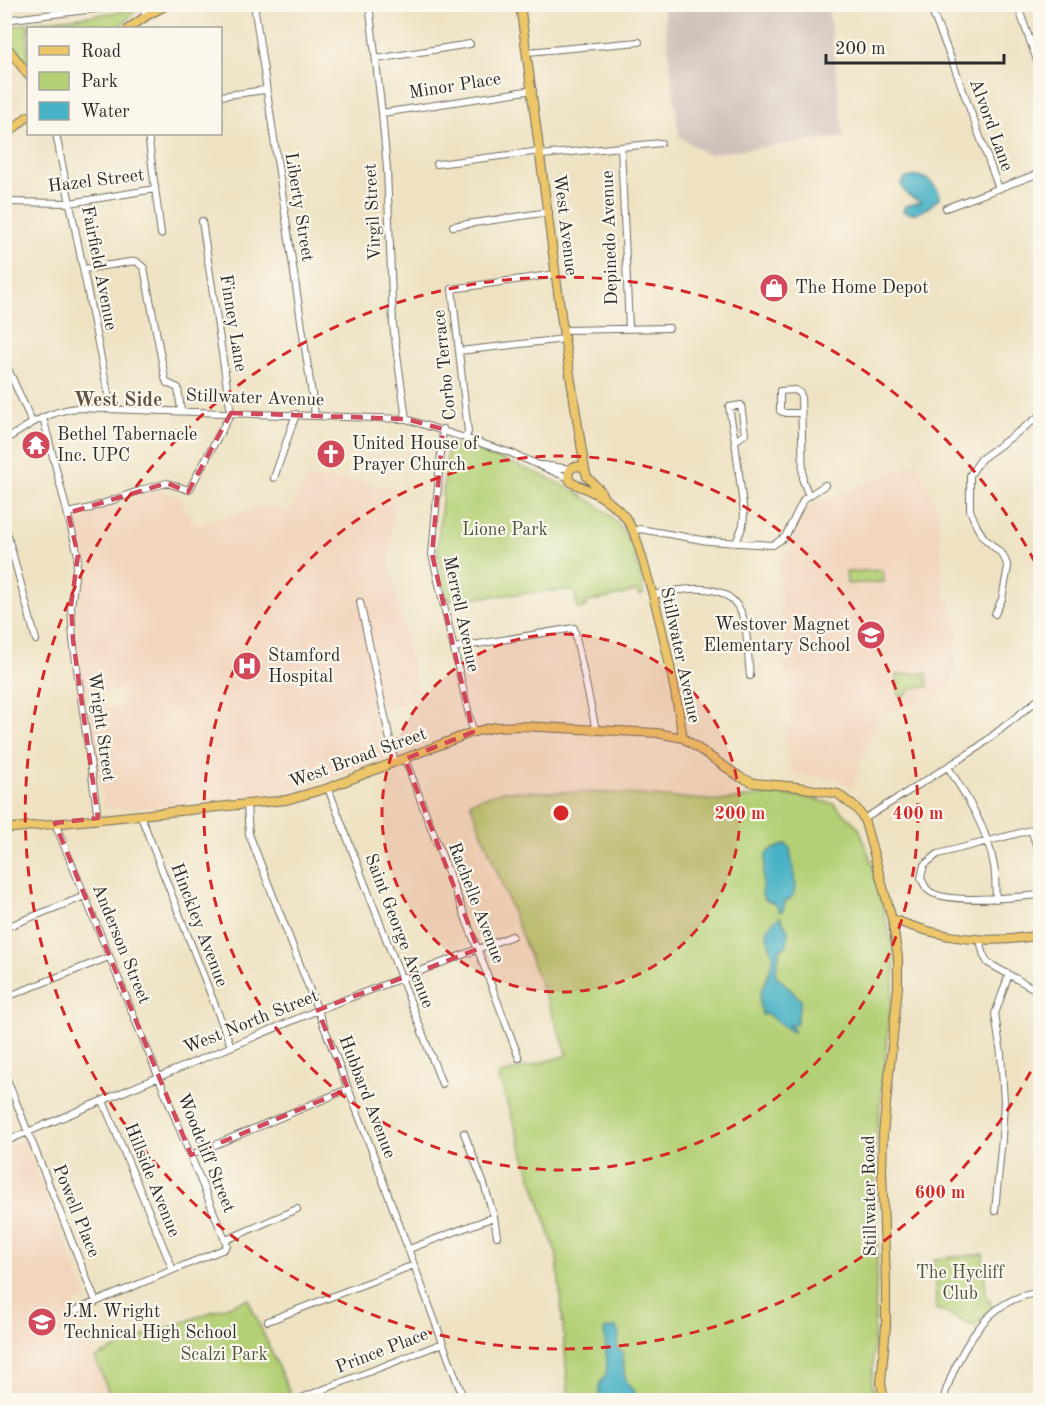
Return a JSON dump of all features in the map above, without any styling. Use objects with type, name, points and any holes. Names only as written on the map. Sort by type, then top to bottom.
[{"type":"main road","points":[[133,27],[148,15],[169,4]]},
{"type":"main road","name":"West Avenue","points":[[520,4],[564,334],[586,474]]},
{"type":"main road","points":[[4,43],[27,74]]},
{"type":"main road","points":[[4,137],[27,117]]},
{"type":"main road","name":"West Avenue","points":[[573,467],[581,449]]},
{"type":"main road","points":[[581,466],[586,474],[580,484],[574,484],[569,478],[573,467],[581,466]]},
{"type":"main road","name":"Stillwater Avenue","points":[[586,474],[604,498]]},
{"type":"main road","name":"Stillwater Avenue","points":[[580,484],[604,498],[624,516],[633,531],[653,595],[673,681],[683,738],[740,777],[754,783],[838,794],[857,809],[864,819],[892,919]]},
{"type":"main road","name":"West Broad Street","points":[[5,828],[286,800],[328,788],[473,732],[509,726],[657,733],[683,738]]},
{"type":"main road","points":[[892,919],[936,934],[980,940],[1041,935]]},
{"type":"main road","name":"Stillwater Road","points":[[884,1401],[881,1383],[886,1325],[886,1283],[882,1160],[898,977],[897,941],[892,919]]},
{"type":"street","points":[[4,20],[136,4]]},
{"type":"street","name":"Liberty Street","points":[[254,4],[315,415]]},
{"type":"street","name":"Virgil Street","points":[[369,4],[387,169],[393,325],[406,418]]},
{"type":"street","name":"Alvord Lane","points":[[929,4],[999,189]]},
{"type":"street","points":[[1017,4],[1041,69]]},
{"type":"street","points":[[126,5],[141,8],[148,15]]},
{"type":"street","points":[[527,52],[639,42]]},
{"type":"street","points":[[376,59],[470,44]]},
{"type":"street","points":[[222,96],[265,90]]},
{"type":"street","name":"Minor Place","points":[[382,113],[533,90]]},
{"type":"street","name":"Fairfield Avenue","points":[[56,135],[111,408]]},
{"type":"street","points":[[148,135],[161,234]]},
{"type":"street","points":[[437,164],[661,143]]},
{"type":"street","name":"Depinedo Avenue","points":[[621,147],[629,328]]},
{"type":"street","points":[[946,208],[1041,173]]},
{"type":"street","name":"Hazel Street","points":[[4,202],[70,203],[155,189]]},
{"type":"street","points":[[453,226],[549,212]]},
{"type":"street","name":"Finney Lane","points":[[202,221],[231,413]]},
{"type":"street","points":[[84,269],[136,261],[144,268],[165,378],[167,383],[178,388],[181,411]]},
{"type":"street","name":"Corbo Terrace","points":[[466,437],[468,432],[452,289],[556,274]]},
{"type":"street","points":[[459,351],[564,334],[629,328],[669,328]]},
{"type":"street","points":[[4,360],[32,422]]},
{"type":"street","points":[[801,413],[780,411],[780,391],[795,390],[800,393],[801,413],[803,481],[809,496]]},
{"type":"street","points":[[735,441],[745,434],[741,405],[729,406],[744,514],[743,525],[736,543]]},
{"type":"street","name":"Stillwater Avenue","points":[[4,441],[32,422],[51,413],[76,408],[406,418],[542,465],[573,467]]},
{"type":"street","points":[[68,513],[91,508],[167,483],[189,490],[231,413]]},
{"type":"street","points":[[274,478],[296,414]]},
{"type":"street","points":[[995,614],[1002,599],[1008,567],[1003,555],[984,538],[976,527],[970,510],[970,475],[981,459],[1041,416]]},
{"type":"street","name":"Wright Street","points":[[43,417],[78,555],[71,606],[73,640],[98,818]]},
{"type":"street","name":"Merrell Avenue","points":[[443,429],[432,554],[473,732]]},
{"type":"street","name":"Stillwater Avenue","points":[[542,465],[551,472],[569,478]]},
{"type":"street","points":[[633,531],[640,529],[708,541],[769,546],[782,541],[801,504],[825,485]]},
{"type":"street","points":[[4,522],[36,640]]},
{"type":"street","points":[[653,595],[702,588],[716,590],[728,596],[739,607],[745,624],[750,676]]},
{"type":"street","points":[[360,602],[395,763]]},
{"type":"street","points":[[454,648],[574,628],[596,730]]},
{"type":"street","points":[[864,819],[948,767],[993,736],[1041,698]]},
{"type":"street","name":"Rachelle Avenue","points":[[405,759],[519,1058]]},
{"type":"street","points":[[948,767],[975,811],[987,841],[994,865],[996,899]]},
{"type":"street","name":"Saint George Avenue","points":[[328,788],[442,1084]]},
{"type":"street","name":"Hubbard Avenue","points":[[247,805],[249,834],[409,1249],[464,1401]]},
{"type":"street","name":"Hinckley Avenue","points":[[140,814],[231,1046]]},
{"type":"street","name":"Anderson Street","points":[[55,823],[108,957],[159,1076]]},
{"type":"street","points":[[1039,852],[1031,830],[938,854],[924,864],[921,878],[929,892],[947,897],[996,899],[1041,895]]},
{"type":"street","points":[[4,928],[85,896]]},
{"type":"street","name":"West North Street","points":[[4,1142],[318,1010],[512,936]]},
{"type":"street","points":[[980,940],[985,959],[1041,992]]},
{"type":"street","points":[[4,998],[108,957]]},
{"type":"street","points":[[995,1211],[1004,1101],[1001,1054],[995,1014],[1009,974]]},
{"type":"street","name":"Powell Place","points":[[4,1072],[96,1302]]},
{"type":"street","name":"Woodcliff Street","points":[[159,1076],[226,1240]]},
{"type":"street","points":[[192,1155],[348,1089]]},
{"type":"street","name":"Hillside Avenue","points":[[103,1101],[173,1270]]},
{"type":"street","points":[[464,1133],[484,1184],[497,1236]]},
{"type":"street","points":[[76,1310],[224,1249],[227,1246],[226,1240],[297,1209]]},
{"type":"street","points":[[409,1249],[494,1217]]},
{"type":"street","points":[[268,1321],[414,1265]]},
{"type":"street","points":[[943,1401],[951,1374],[964,1348],[982,1323],[1006,1303],[1032,1293],[1041,1293]]},
{"type":"street","name":"Prince Place","points":[[299,1399],[443,1344]]},
{"type":"highlighted area","points":[[231,413],[406,419],[443,429],[432,554],[473,732],[405,759],[478,949],[318,1010],[348,1089],[191,1155],[55,823],[98,818],[73,640],[71,606],[78,555],[68,513],[167,483],[188,492]]},
{"type":"shaded area","points":[[663,5],[828,5],[844,137],[706,154],[679,136]]},
{"type":"shaded area","name":"Westover Magnet Elementary School","points":[[917,463],[939,512],[944,591],[958,625],[955,670],[950,690],[877,717],[853,788],[835,779],[789,773],[785,727],[790,727],[778,563],[784,559],[809,506]]},
{"type":"shaded area","name":"Stamford Hospital","points":[[308,477],[396,487],[389,564],[420,701],[376,710],[386,753],[384,761],[312,785],[264,796],[123,810],[104,807],[88,711],[123,705],[120,690],[85,696],[77,642],[77,599],[85,561],[77,524],[80,517],[163,490],[180,497],[186,513],[192,516],[193,523],[197,524],[259,508],[275,507],[289,513]]},
{"type":"shaded area","points":[[24,1139],[88,1299],[73,1305],[112,1400],[5,1400],[4,1148]]},
{"type":"green space","points":[[133,10],[133,14],[118,27],[27,27],[27,67],[5,37],[5,27]]},
{"type":"green space","name":"Lione Park","points":[[457,444],[548,478],[594,503],[612,517],[625,533],[632,547],[644,594],[639,596],[637,591],[585,603],[586,607],[578,609],[574,591],[565,590],[447,600],[437,551],[447,452]]},
{"type":"green space","points":[[883,570],[884,582],[847,584],[846,572]]},
{"type":"green space","points":[[927,673],[928,687],[912,688],[906,695],[899,696],[897,675]]},
{"type":"green space","points":[[503,791],[612,793],[720,801],[772,794],[806,797],[834,804],[859,828],[871,861],[882,904],[895,969],[876,1141],[875,1188],[878,1244],[872,1383],[876,1400],[569,1400],[557,1256],[498,1075],[568,1055],[470,802]]},
{"type":"green space","name":"The Hycliff Club","points":[[983,1254],[986,1294],[993,1308],[974,1327],[936,1309],[934,1259]]},
{"type":"green space","name":"Scalzi Park","points":[[248,1299],[293,1400],[112,1400],[95,1358],[139,1338]]},
{"type":"water","points":[[918,176],[932,183],[940,195],[935,202],[922,211],[908,213],[903,211],[905,206],[921,202],[906,193],[901,184],[906,178]]},
{"type":"water","points":[[786,844],[790,849],[796,888],[780,912],[776,905],[764,899],[763,874],[766,855],[769,851]]},
{"type":"water","points":[[780,917],[788,930],[787,945],[780,950],[775,974],[801,1000],[796,1025],[787,1025],[793,1028],[794,1032],[767,1014],[762,1015],[760,1006],[761,994],[773,958],[767,930]]},
{"type":"water","points":[[616,1327],[619,1334],[617,1349],[622,1351],[625,1377],[639,1400],[604,1400],[599,1394],[599,1385],[606,1374],[604,1330]]},
{"type":"place","name":"The Home Depot","points":[[774,288]]},
{"type":"place","name":"Bethel Tabernacle Inc. UPC","points":[[36,445]]},
{"type":"place","name":"United House of Prayer Church","points":[[331,454]]},
{"type":"place","name":"Westover Magnet Elementary School","points":[[871,635]]},
{"type":"place","name":"Stamford Hospital","points":[[247,666]]},
{"type":"place","name":"J.M. Wright Technical High School","points":[[42,1322]]},
{"type":"district","name":"West Side","points":[[118,401]]}]
